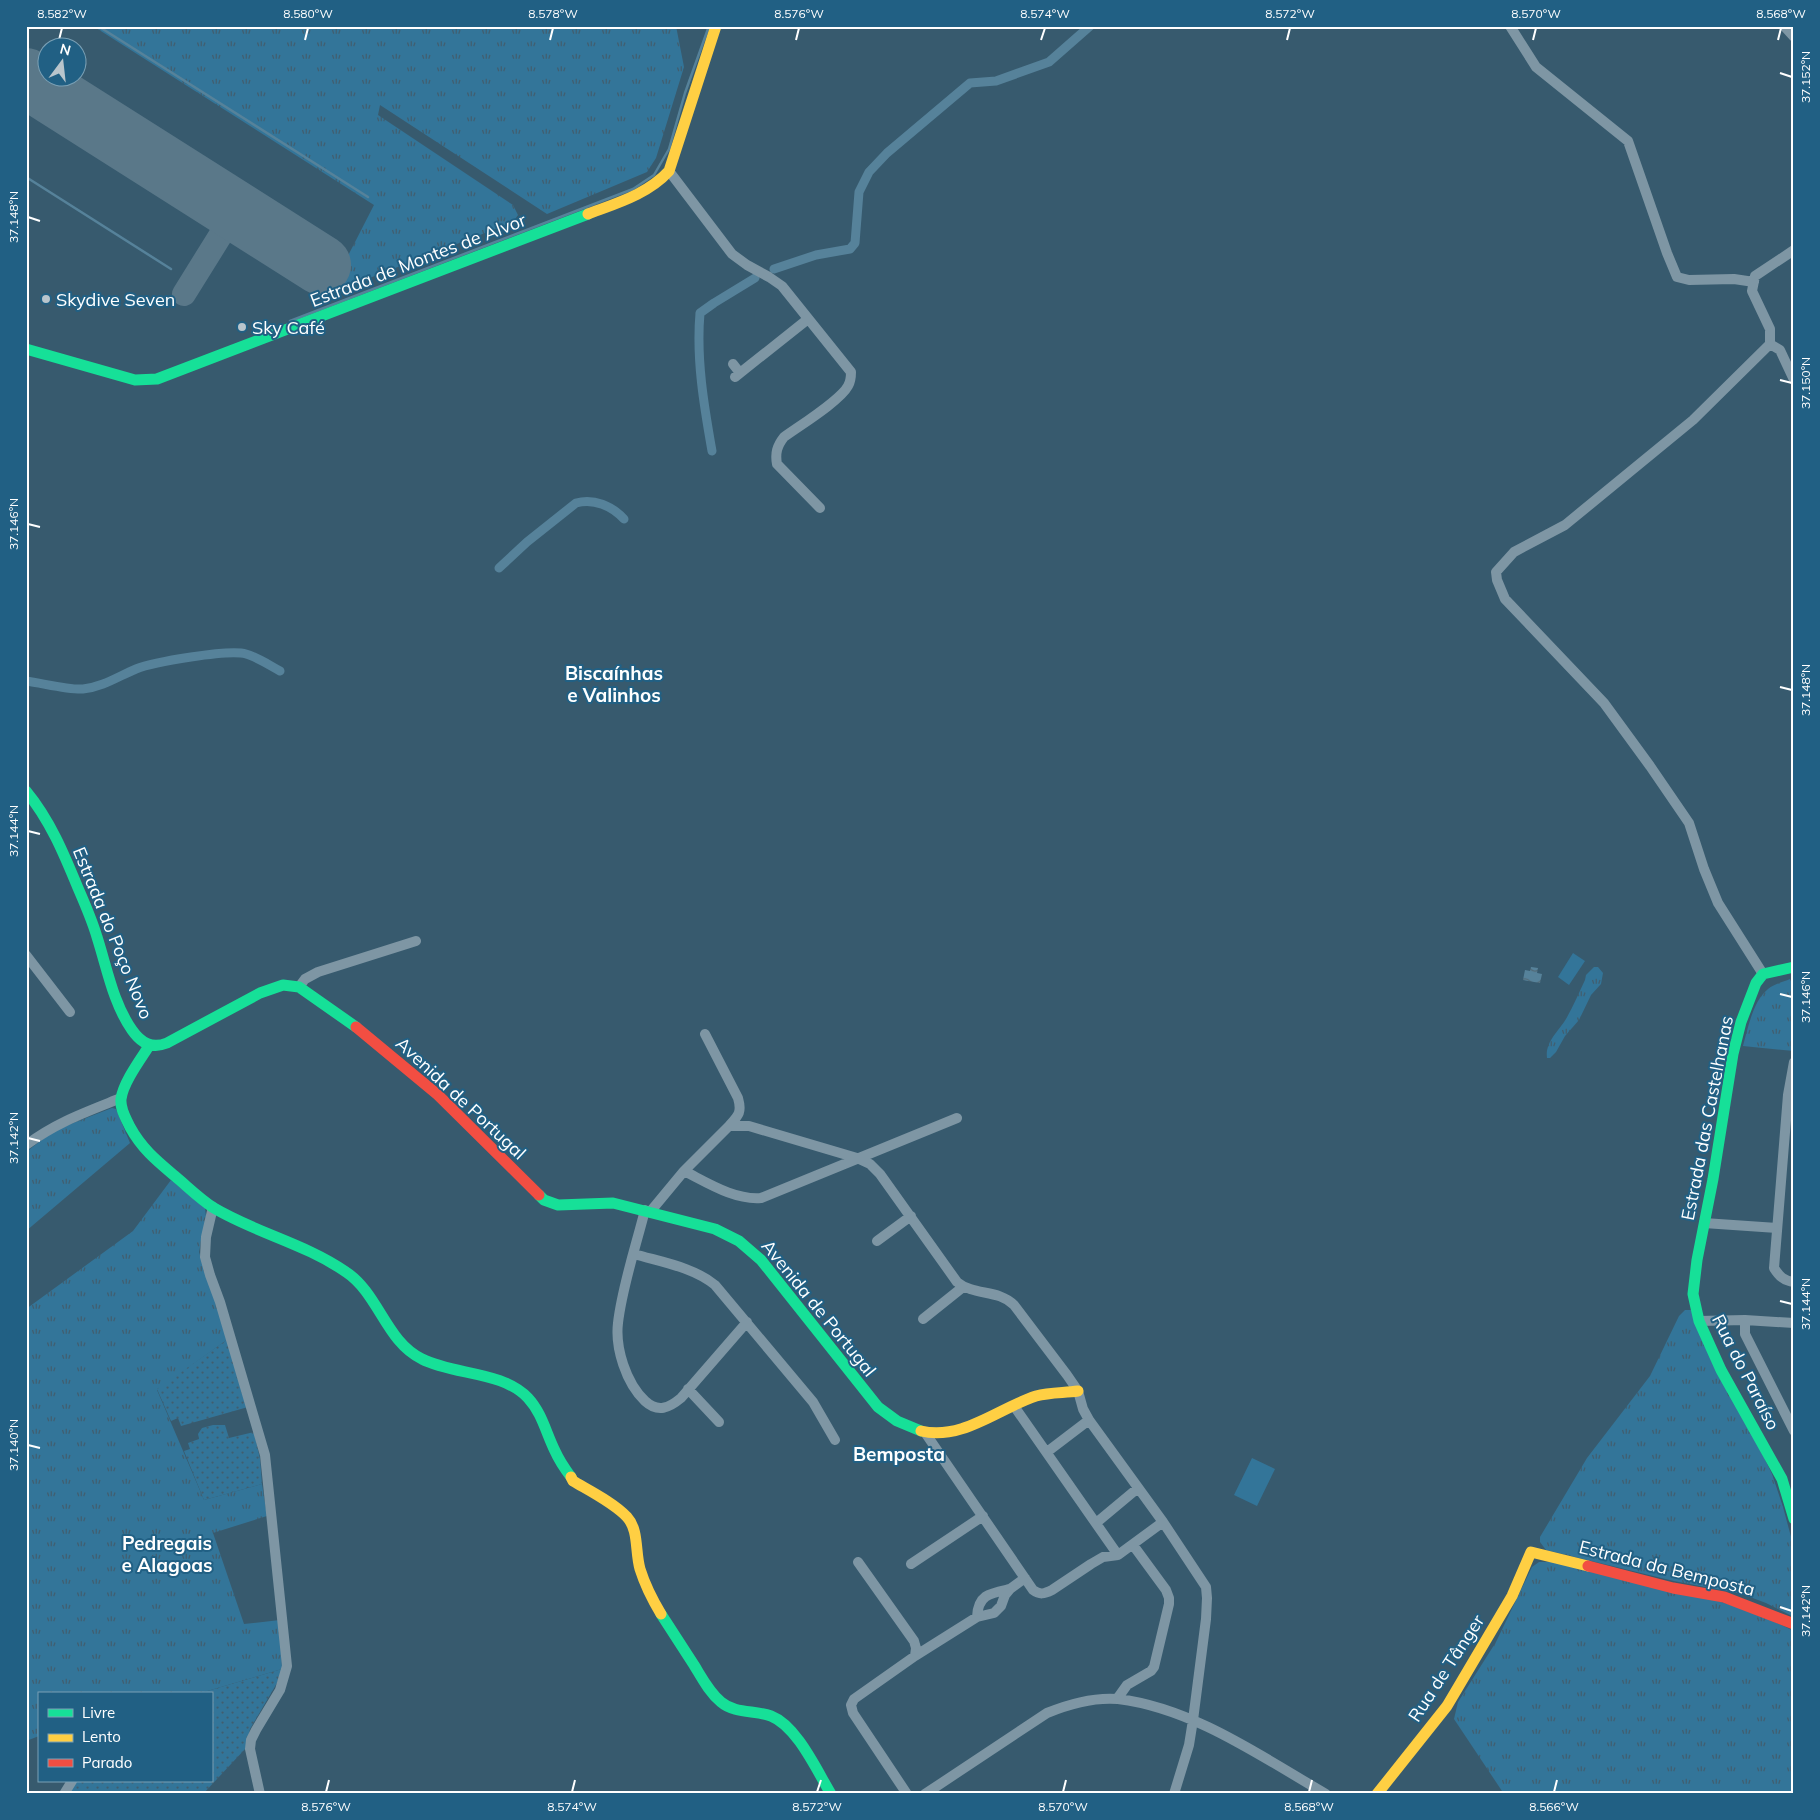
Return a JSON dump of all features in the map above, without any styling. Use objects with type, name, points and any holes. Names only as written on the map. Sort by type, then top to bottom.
[{"type":"street","name":"Estrada de Montes de Alvor","points":[[26,349],[135,380],[157,379],[622,201],[651,188],[669,171],[716,26]]},
{"type":"street","points":[[1510,26],[1536,67],[1628,142],[1677,276],[1689,280],[1734,279],[1754,282]]},
{"type":"street","points":[[1784,26],[1794,37]]},
{"type":"street","points":[[669,171],[732,254],[782,286],[851,372],[851,381],[839,397],[784,437],[778,446],[777,464],[820,508]]},
{"type":"street","points":[[1794,250],[1755,276],[1752,291],[1770,329],[1770,344],[1693,420],[1564,525],[1514,552],[1496,572],[1496,580],[1505,599],[1604,703],[1650,766],[1688,824],[1718,903],[1762,974],[1794,967]]},
{"type":"street","points":[[733,364],[738,375],[808,319]]},
{"type":"street","points":[[1770,344],[1780,350],[1794,380]]},
{"type":"street","name":"Estrada do Poço Novo","points":[[26,791],[48,822],[66,860],[93,926],[121,1009],[136,1034],[149,1046]]},
{"type":"street","points":[[416,941],[318,972],[306,979],[299,987],[283,986],[260,993],[167,1043],[149,1046],[133,1071],[121,1098],[121,1109],[134,1134],[148,1154],[213,1207],[327,1260],[348,1273],[364,1288],[398,1338],[410,1352],[423,1360],[506,1383],[527,1397],[540,1417],[555,1452],[573,1481],[604,1500],[628,1518],[636,1534],[636,1551],[650,1596],[706,1686],[716,1698],[730,1708],[761,1713],[780,1720],[794,1736],[830,1794]]},
{"type":"street","points":[[26,956],[70,1012]]},
{"type":"street","name":"Estrada das Castelhanas","points":[[1693,1294],[1697,1260],[1733,1054],[1741,1022],[1756,983],[1762,974]]},
{"type":"street","name":"Avenida de Portugal","points":[[299,987],[350,1022],[438,1095],[544,1200],[558,1205],[613,1202],[714,1229],[739,1241],[761,1260],[878,1407],[893,1420],[910,1429],[926,1434],[943,1434],[959,1430],[1036,1396],[1078,1392]]},
{"type":"street","points":[[705,1034],[741,1107],[739,1114],[729,1126],[684,1171],[648,1211],[634,1254],[618,1324],[618,1346],[626,1370],[637,1392],[647,1403],[660,1409],[671,1407],[681,1398],[746,1322]]},
{"type":"street","points":[[1794,1062],[1788,1095],[1774,1268],[1778,1275],[1787,1281],[1794,1282]]},
{"type":"street","points":[[26,1145],[45,1131],[65,1120],[121,1098]]},
{"type":"street","points":[[684,1171],[747,1199],[761,1198],[957,1118]]},
{"type":"street","points":[[729,1126],[749,1126],[857,1158],[870,1164],[880,1174],[911,1216],[957,1282],[964,1287],[1008,1299],[1042,1340],[1078,1392],[1082,1409],[1089,1420],[1163,1522],[1206,1587],[1206,1619],[1193,1720],[1189,1745],[1174,1794]]},
{"type":"street","points":[[213,1207],[206,1237],[205,1258],[220,1302],[265,1455],[286,1666],[280,1690],[251,1740],[250,1749],[260,1794]]},
{"type":"street","points":[[877,1241],[911,1216]]},
{"type":"street","points":[[1704,1223],[1777,1228]]},
{"type":"street","points":[[634,1254],[706,1277],[715,1285],[813,1402],[835,1440]]},
{"type":"street","points":[[922,1319],[964,1287]]},
{"type":"street","name":"Rua do Paraíso","points":[[1693,1294],[1699,1321],[1721,1370],[1782,1480],[1794,1519]]},
{"type":"street","points":[[1699,1321],[1745,1320],[1794,1323]]},
{"type":"street","points":[[1745,1320],[1745,1334],[1794,1432]]},
{"type":"street","points":[[688,1389],[718,1422]]},
{"type":"street","points":[[1014,1406],[1118,1555]]},
{"type":"street","points":[[1046,1452],[1089,1420]]},
{"type":"street","points":[[926,1434],[1033,1590],[1038,1594],[1044,1594],[1091,1564],[1104,1558],[1118,1555],[1163,1522]]},
{"type":"street","points":[[1096,1522],[1138,1488]]},
{"type":"street","points":[[911,1564],[983,1516]]},
{"type":"street","points":[[1117,1699],[1127,1685],[1151,1671],[1154,1667],[1169,1604],[1166,1590],[1133,1545]]},
{"type":"street","name":"Estrada da Bemposta","points":[[1531,1552],[1673,1588],[1724,1597],[1794,1624]]},
{"type":"street","name":"Rua de Tânger","points":[[1377,1794],[1447,1706],[1512,1596],[1531,1552]]},
{"type":"street","points":[[858,1562],[914,1641],[916,1648],[915,1656]]},
{"type":"street","points":[[907,1794],[853,1714],[851,1705],[854,1699],[860,1692],[977,1617],[994,1613],[1001,1606],[1005,1595],[1010,1589],[1025,1578]]},
{"type":"street","points":[[977,1617],[978,1606],[990,1593],[1010,1589]]},
{"type":"street","points":[[926,1794],[1047,1713],[1068,1704],[1117,1699],[1164,1710],[1193,1720],[1326,1794]]},
{"type":"street","points":[[64,1794],[71,1782]]},
{"type":"green space","points":[[93,26],[676,26],[684,67],[656,158],[647,172],[547,214],[380,105],[378,115],[513,205],[518,215],[513,222],[344,288],[333,285],[374,205]]},
{"type":"green space","points":[[1573,953],[1585,961],[1569,985],[1558,977]]},
{"type":"green space","points":[[1594,967],[1598,967],[1603,973],[1601,984],[1591,995],[1579,1020],[1565,1036],[1556,1052],[1550,1058],[1547,1058],[1550,1042],[1569,1014],[1586,975]]},
{"type":"green space","points":[[1790,979],[1794,989],[1794,1051],[1743,1046],[1758,1000],[1768,989]]},
{"type":"green space","points":[[112,1108],[116,1109],[130,1143],[26,1231],[26,1152],[55,1130]]},
{"type":"green space","points":[[171,1180],[205,1208],[206,1217],[199,1252],[228,1339],[157,1390],[204,1500],[262,1484],[267,1516],[213,1533],[244,1624],[280,1620],[282,1669],[204,1692],[38,1692],[38,1736],[26,1741],[26,1309],[133,1231]]},
{"type":"green space","points":[[1685,1310],[1691,1310],[1772,1474],[1794,1548],[1794,1617],[1742,1594],[1674,1581],[1546,1550],[1540,1542],[1540,1537],[1587,1458],[1650,1376],[1679,1316]]},
{"type":"green space","points":[[228,1339],[248,1407],[181,1426],[178,1418],[171,1421],[157,1389]]},
{"type":"green space","points":[[213,1425],[225,1425],[229,1438],[254,1432],[260,1459],[262,1484],[204,1500],[184,1451],[190,1449],[188,1443],[199,1439],[198,1434],[202,1428]]},
{"type":"green space","points":[[1252,1458],[1275,1469],[1257,1506],[1234,1495]]},
{"type":"green space","points":[[1539,1562],[1552,1562],[1714,1600],[1751,1611],[1794,1631],[1794,1794],[1504,1794],[1454,1719],[1458,1702],[1496,1642],[1532,1567]]},
{"type":"green space","points":[[282,1669],[277,1683],[250,1729],[246,1748],[203,1794],[66,1794],[73,1782],[212,1782],[212,1692],[204,1692]]},
{"type":"water","points":[[1531,967],[1538,968],[1537,973],[1542,974],[1540,983],[1523,980],[1525,970],[1530,971]]},
{"type":"waterway","points":[[98,26],[368,197]]},
{"type":"waterway","points":[[290,321],[633,189],[654,175],[669,149],[685,93],[709,26]]},
{"type":"waterway","points":[[774,269],[816,255],[850,249],[855,243],[859,192],[869,172],[887,153],[970,83],[996,81],[1049,62],[1090,26]]},
{"type":"waterway","points":[[26,177],[171,269]]},
{"type":"waterway","points":[[712,451],[700,365],[700,313],[755,278]]},
{"type":"waterway","points":[[499,568],[527,542],[576,503],[596,502],[614,510],[624,519]]},
{"type":"waterway","points":[[26,681],[83,689],[104,684],[145,666],[224,653],[246,654],[280,671]]},
{"type":"taxiway","points":[[184,294],[230,220],[231,213],[227,205]]},
{"type":"runway","points":[[26,78],[321,265]]},
{"type":"traffic: fast","points":[[26,349],[135,380],[157,379],[588,214]]},
{"type":"traffic: fast","points":[[26,791],[35,802],[62,850],[93,924],[111,985],[125,1020],[139,1038],[147,1044],[162,1045],[167,1043],[260,993],[283,985],[299,987],[356,1027]]},
{"type":"traffic: fast","points":[[1794,967],[1763,974],[1756,983],[1741,1022],[1733,1054],[1713,1179],[1697,1260],[1693,1294],[1699,1321],[1721,1370],[1782,1479],[1794,1519]]},
{"type":"traffic: fast","points":[[149,1046],[128,1079],[122,1093],[121,1107],[130,1127],[150,1154],[214,1208],[247,1225],[298,1246],[331,1262],[346,1272],[367,1292],[400,1341],[422,1359],[448,1368],[492,1378],[518,1389],[537,1410],[562,1464],[571,1477]]},
{"type":"traffic: fast","points":[[539,1195],[544,1200],[558,1205],[613,1203],[715,1229],[739,1241],[761,1260],[878,1407],[897,1421],[921,1431]]},
{"type":"traffic: fast","points":[[661,1614],[713,1694],[727,1706],[765,1714],[780,1721],[806,1750],[831,1794]]},
{"type":"traffic: slow","points":[[588,214],[642,192],[669,171],[716,26]]},
{"type":"traffic: slow","points":[[921,1431],[936,1433],[951,1431],[980,1422],[1036,1396],[1078,1391]]},
{"type":"traffic: slow","points":[[571,1477],[573,1481],[615,1507],[631,1522],[640,1569],[649,1592],[661,1614]]},
{"type":"traffic: slow","points":[[1377,1794],[1447,1706],[1512,1596],[1531,1552],[1588,1566]]},
{"type":"traffic: jam","points":[[356,1027],[438,1095],[539,1195]]},
{"type":"traffic: jam","points":[[1588,1566],[1673,1588],[1724,1597],[1794,1624]]},
{"type":"place","name":"Skydive Seven","points":[[46,299]]},
{"type":"place","name":"Sky Café","points":[[242,327]]},
{"type":"district","name":"Biscaínhas e Valinhos","points":[[614,684]]},
{"type":"district","name":"Bemposta","points":[[899,1454]]},
{"type":"district","name":"Pedregais e Alagoas","points":[[167,1554]]}]
